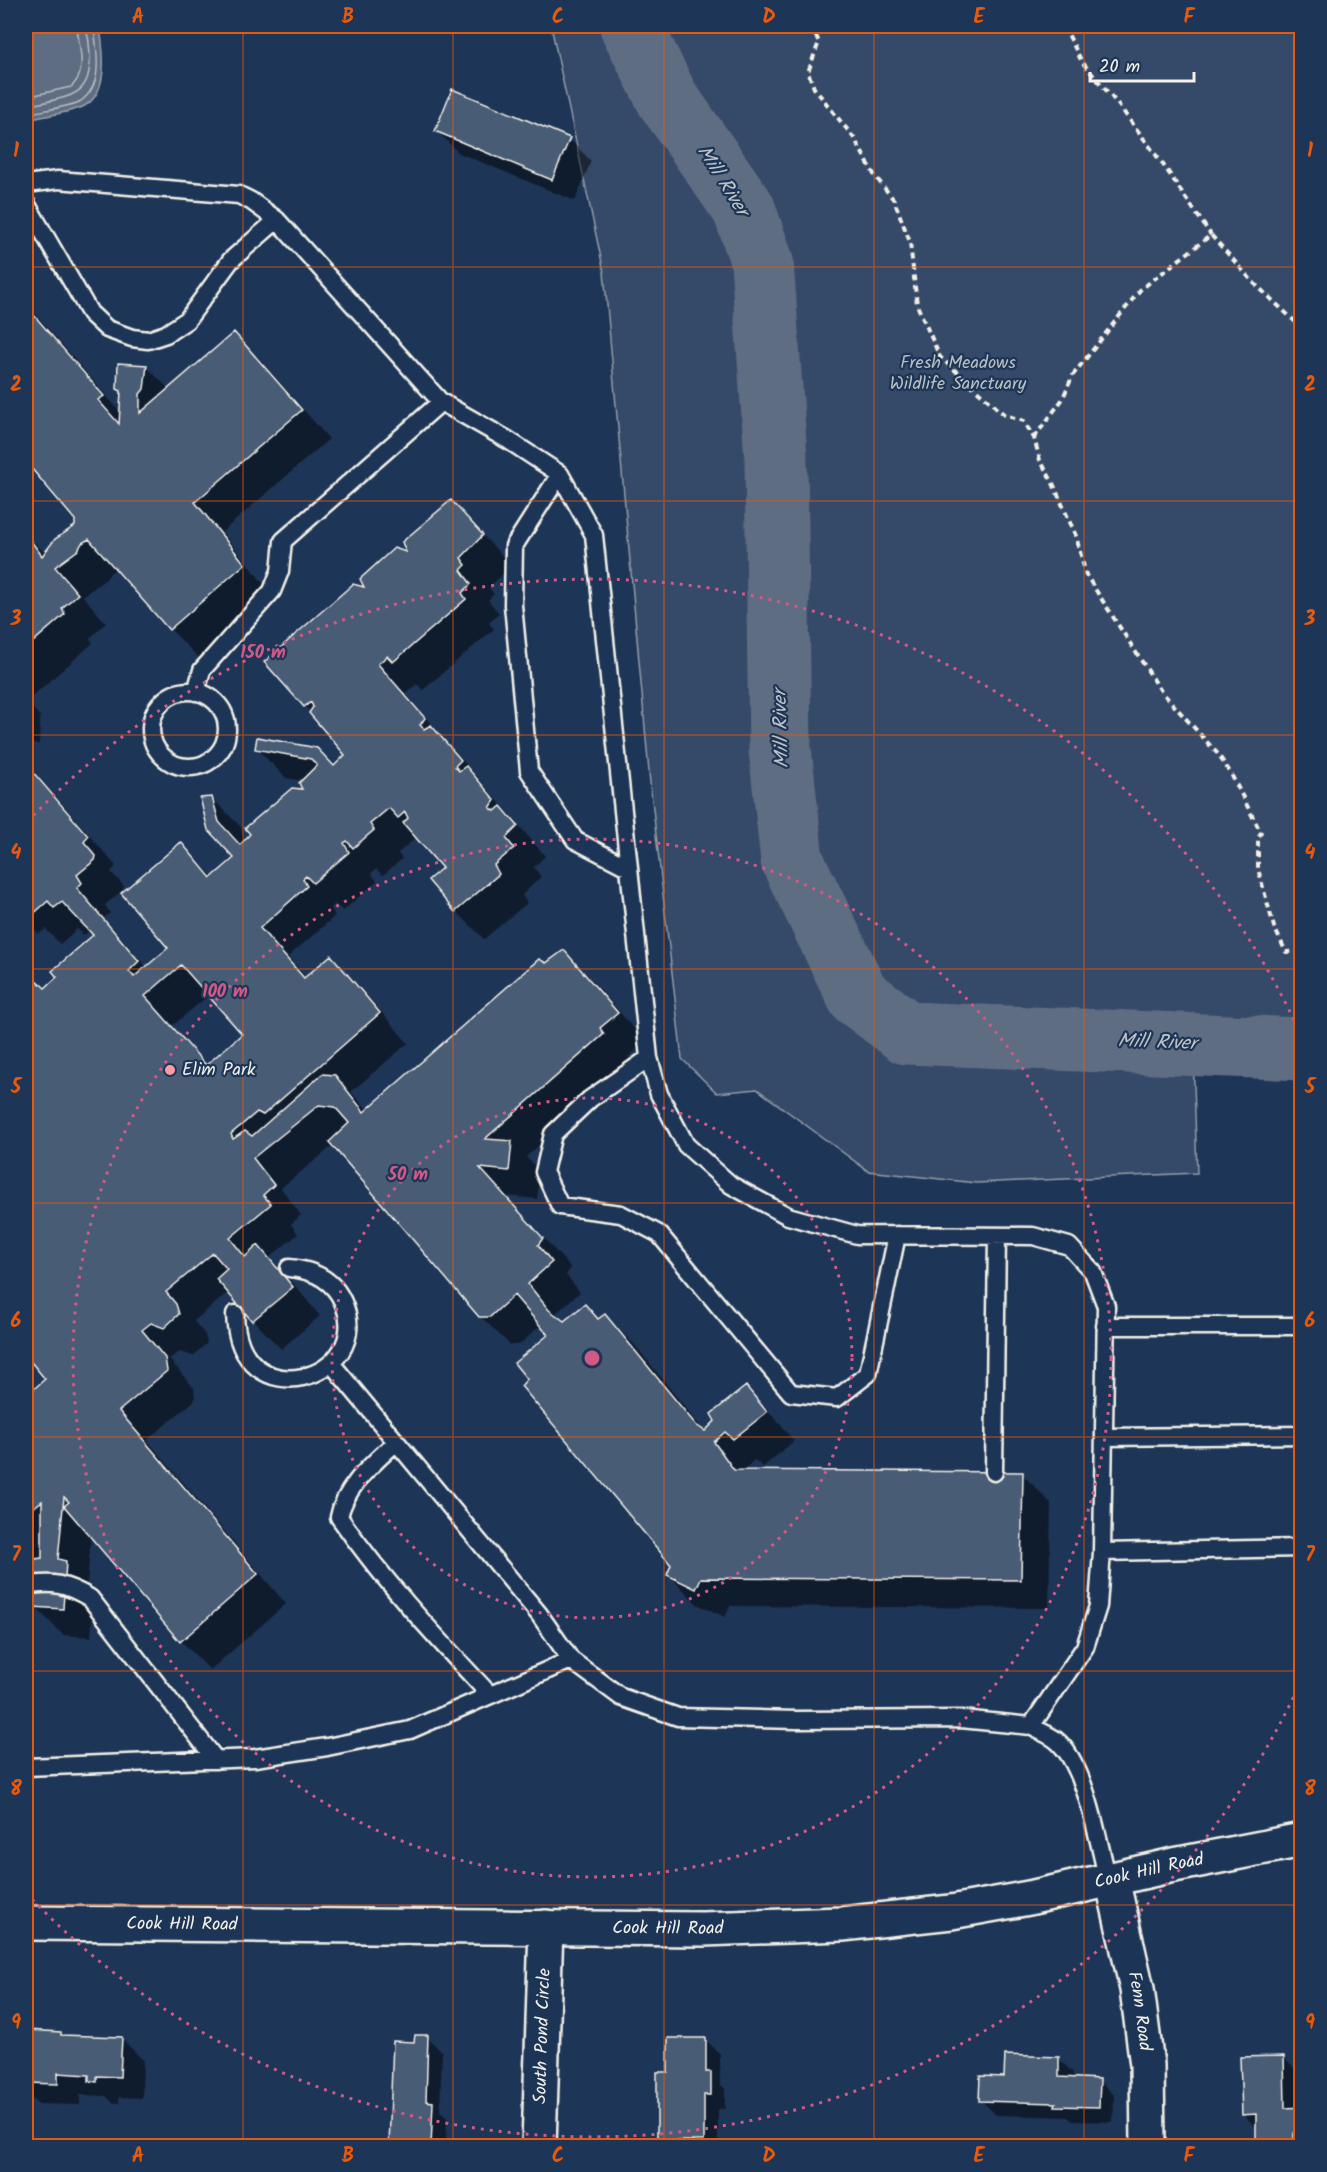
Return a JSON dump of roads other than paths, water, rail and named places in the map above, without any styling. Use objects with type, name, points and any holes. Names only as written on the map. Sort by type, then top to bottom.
[{"type":"street","name":"Cook Hill Road","points":[[26,1923],[703,1929],[842,1924],[951,1912],[1029,1898],[1302,1840]]},
{"type":"street","name":"Fenn Road","points":[[1110,1879],[1138,2000],[1147,2065],[1148,2146]]},
{"type":"street","name":"South Pond Circle","points":[[539,2146],[546,1928]]},
{"type":"lane","points":[[26,184],[58,180],[239,195],[251,201],[277,220],[441,402],[508,440],[561,474],[594,535],[649,1058],[659,1094],[686,1145],[731,1185],[788,1216],[857,1235],[1034,1236],[1070,1246],[1093,1272],[1106,1306],[1102,1552],[1098,1606],[1085,1647],[1031,1726]]},
{"type":"lane","points":[[26,203],[90,313],[107,329],[132,338],[148,340],[166,334],[187,320],[231,260],[277,220]]},
{"type":"lane","points":[[196,692],[202,670],[272,591],[280,571],[283,541],[441,402]]},
{"type":"lane","points":[[561,474],[514,546],[513,605],[529,771],[575,840],[629,868]]},
{"type":"lane","points":[[178,692],[196,692],[203,693],[214,700],[222,710],[227,734],[223,747],[216,757],[205,764],[180,767],[168,762],[159,754],[150,730],[152,718],[157,707],[166,698],[178,692]]},
{"type":"lane","points":[[649,1058],[590,1099],[553,1134],[544,1172],[560,1206],[621,1214],[659,1234],[791,1393],[837,1398],[868,1374],[897,1235]]},
{"type":"lane","points":[[994,1472],[997,1236]]},
{"type":"lane","points":[[235,1314],[240,1347],[250,1362],[265,1372],[281,1379],[299,1379],[317,1374],[331,1363],[343,1348],[348,1329],[346,1310],[339,1292],[325,1278],[308,1270],[289,1268]]},
{"type":"lane","points":[[1105,1326],[1302,1326]]},
{"type":"lane","points":[[331,1363],[539,1614],[571,1660],[621,1697],[678,1718],[962,1719],[1031,1726],[1056,1741],[1075,1765],[1110,1879]]},
{"type":"lane","points":[[1104,1437],[1302,1435]]},
{"type":"lane","points":[[396,1442],[366,1471],[342,1503],[339,1517],[368,1559],[431,1632],[490,1695]]},
{"type":"lane","points":[[1102,1552],[1302,1548]]},
{"type":"lane","points":[[26,1586],[48,1582],[73,1588],[90,1598],[216,1760]]},
{"type":"lane","points":[[26,1767],[255,1758],[327,1748],[410,1730],[571,1660]]},
{"type":"water","points":[[45,26],[95,26],[100,28],[103,49],[101,84],[90,102],[80,108],[26,120],[26,30]]},
{"type":"waterway","name":"Mill River","points":[[631,26],[667,98],[744,209],[762,262],[776,458],[780,749],[792,860],[858,996],[907,1033],[1302,1049]]},
{"type":"place","name":"Elim Park","points":[[170,1070]]},
{"type":"park label","name":"Fresh Meadows Wildlife Sanctuary","points":[[958,373]]}]
